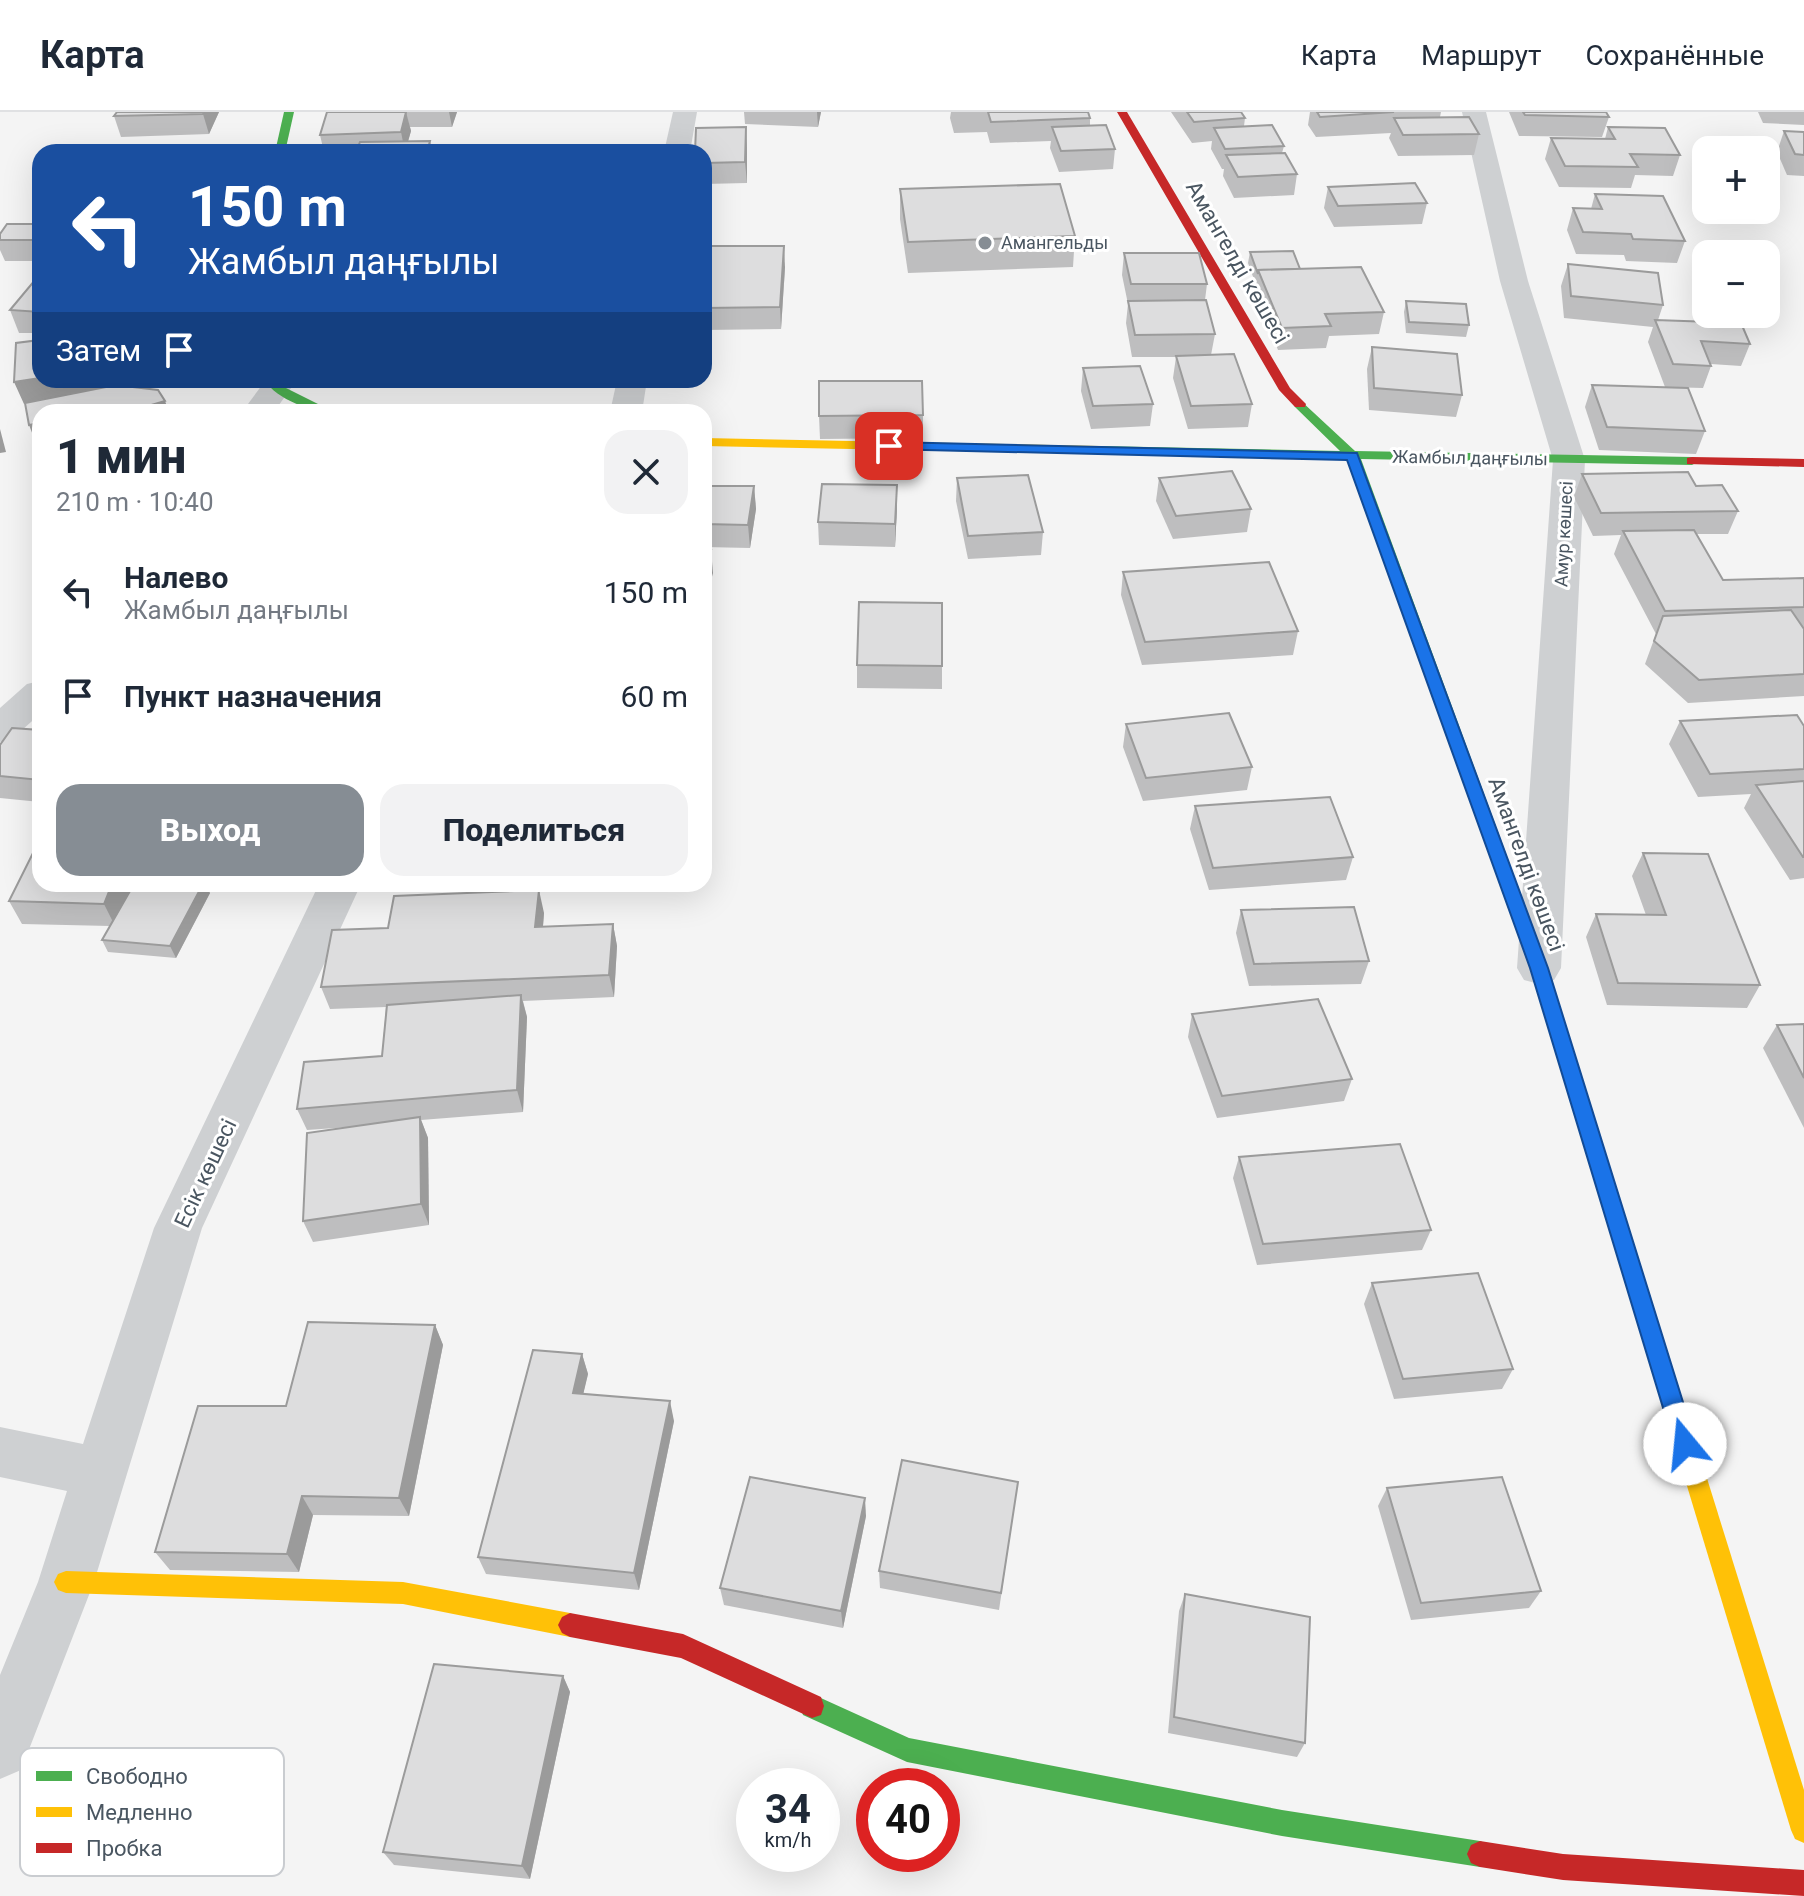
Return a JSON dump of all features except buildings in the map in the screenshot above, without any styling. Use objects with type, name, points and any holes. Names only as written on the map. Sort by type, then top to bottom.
[{"type":"street","points":[[282,144],[289,112]]},
{"type":"street","points":[[679,144],[685,112]]},
{"type":"street","name":"Амангелді көшесі","points":[[1122,112],[1285,390],[1353,456],[1539,968],[1804,1830]]},
{"type":"street","name":"Амур көшесі","points":[[1474,112],[1514,281],[1569,460],[1539,968]]},
{"type":"street","points":[[268,393],[303,404]]},
{"type":"street","name":"Жамбыл даңғылы","points":[[712,442],[1804,463]]},
{"type":"street","points":[[0,729],[32,700]]},
{"type":"street","name":"Есік көшесі","points":[[0,1749],[66,1582],[178,1228],[336,892]]},
{"type":"street","points":[[0,1452],[101,1473]]},
{"type":"street","points":[[66,1582],[403,1593],[683,1646],[907,1750],[1282,1823],[1563,1867],[1804,1883]]},
{"type":"traffic: fast","points":[[282,144],[289,112]]},
{"type":"traffic: fast","points":[[276,388],[311,404]]},
{"type":"traffic: fast","points":[[1300,404],[1353,456],[1539,968],[1685,1443]]},
{"type":"traffic: fast","points":[[1099,450],[1692,461]]},
{"type":"traffic: fast","points":[[812,1706],[907,1750],[1282,1823],[1480,1854]]},
{"type":"traffic: slow","points":[[712,442],[1099,450]]},
{"type":"traffic: slow","points":[[1685,1443],[1804,1830]]},
{"type":"traffic: slow","points":[[66,1582],[403,1593],[570,1625]]},
{"type":"traffic: jam","points":[[1122,112],[1285,390],[1300,404]]},
{"type":"traffic: jam","points":[[1692,461],[1804,463]]},
{"type":"traffic: jam","points":[[570,1625],[683,1646],[812,1706]]},
{"type":"traffic: jam","points":[[1480,1854],[1563,1867],[1804,1883]]},
{"type":"place","name":"Амангельды","points":[[985,243]]},
{"type":"route","points":[[889,446],[1353,456],[1539,968],[1685,1444]]}]
